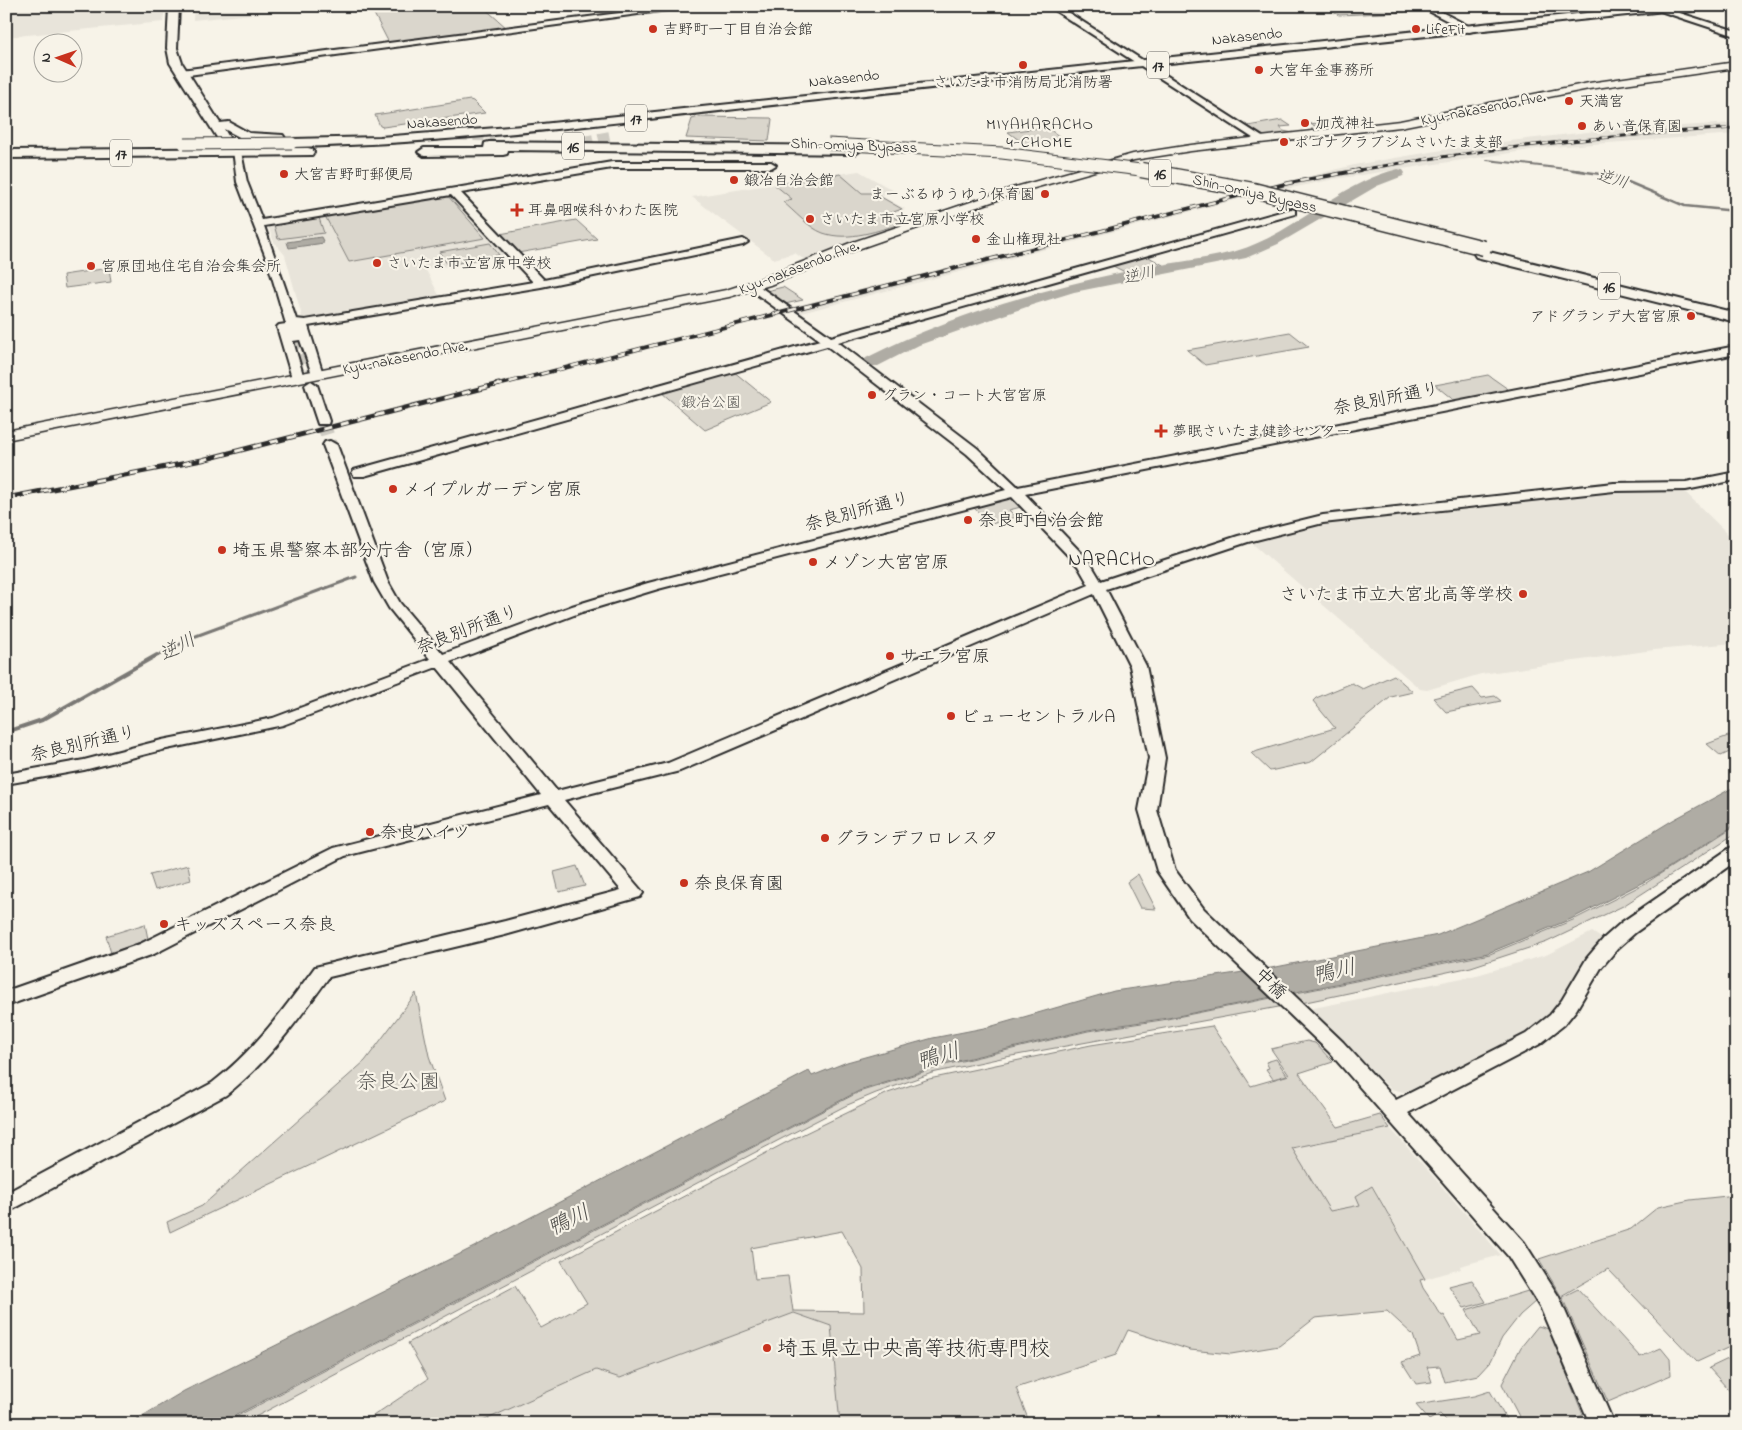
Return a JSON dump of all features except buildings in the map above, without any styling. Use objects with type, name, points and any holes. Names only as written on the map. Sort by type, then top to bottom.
[{"type":"highway","points":[[174,6],[172,48],[231,144]]},
{"type":"highway","name":"Nakasendo","points":[[291,145],[442,138],[514,131],[1683,6]]},
{"type":"highway","name":"Nakasendo","points":[[641,128],[681,118],[728,110],[1659,9],[1704,6]]},
{"type":"highway","points":[[184,47],[187,72],[225,125],[231,144]]},
{"type":"highway","points":[[380,135],[522,126],[865,92]]},
{"type":"highway","points":[[225,125],[247,137],[444,135]]},
{"type":"highway","name":"Shin-Omiya Bypass","points":[[494,136],[828,144],[992,152],[1150,171],[1235,187],[1736,318]]},
{"type":"highway","points":[[6,146],[247,145],[270,138]]},
{"type":"highway","name":"16","points":[[322,143],[828,144]]},
{"type":"highway","name":"Nakasendo","points":[[6,154],[231,144],[518,151],[539,149]]},
{"type":"highway","name":"16","points":[[291,145],[637,146],[856,150]]},
{"type":"highway","name":"17","points":[[6,146],[291,145]]},
{"type":"highway","name":"Shin-Omiya Bypass","points":[[518,151],[856,150],[992,156],[1065,164],[1160,178],[1736,310]]},
{"type":"main road","name":"Kyu-nakasendo Ave.","points":[[6,436],[309,379],[657,309],[752,286],[854,246],[1016,190],[1085,169],[1156,153],[1400,124],[1597,85],[1736,65]]},
{"type":"street","points":[[187,72],[693,6]]},
{"type":"street","points":[[1052,6],[1262,140]]},
{"type":"street","points":[[1423,6],[1472,30]]},
{"type":"street","points":[[1659,9],[1736,34]]},
{"type":"street","points":[[231,144],[242,182],[272,260],[296,338]]},
{"type":"street","points":[[259,224],[612,165],[771,165]]},
{"type":"street","points":[[453,191],[541,284]]},
{"type":"street","points":[[359,474],[1291,212]]},
{"type":"street","points":[[301,324],[541,284],[743,242]]},
{"type":"street","points":[[272,260],[282,266],[310,351],[309,379]]},
{"type":"street","points":[[272,260],[266,268],[291,354],[309,379],[323,421]]},
{"type":"street","name":"中橋","points":[[752,286],[830,342],[972,452],[1084,564],[1098,587],[1138,666],[1157,758],[1148,810],[1166,871],[1197,914],[1296,1007],[1394,1111],[1516,1249],[1551,1304],[1602,1424]]},
{"type":"street","name":"奈良別所通り","points":[[6,779],[84,765],[162,745],[277,722],[577,609],[653,586],[1014,492],[1736,350]]},
{"type":"street","points":[[291,354],[310,351]]},
{"type":"street","points":[[6,1204],[219,1089],[236,1076],[281,1029],[322,972],[505,928],[634,893],[553,798],[387,594],[330,445]]},
{"type":"street","points":[[6,1000],[147,949],[339,852],[680,764],[1098,587],[1243,539],[1323,519],[1546,493],[1614,487],[1686,486],[1736,476]]},
{"type":"street","points":[[1394,1111],[1533,1039],[1557,1020],[1569,1005],[1594,963],[1611,943],[1629,927],[1736,852]]},
{"type":"shaded area","points":[[6,6],[165,6],[163,22],[58,32],[32,32],[32,35],[6,37]]},
{"type":"shaded area","points":[[194,6],[330,6],[193,20]]},
{"type":"shaded area","points":[[1736,123],[1736,134],[1550,147],[1334,179],[1239,199],[801,313],[792,307],[1354,165],[1466,146],[1605,130]]},
{"type":"shaded area","name":"さいたま市立宮原小学校","points":[[859,171],[896,192],[881,196],[905,209],[890,215],[907,223],[870,236],[865,235],[860,237],[864,239],[806,261],[795,253],[774,259],[692,197]]},
{"type":"shaded area","name":"さいたま市立宮原中学校","points":[[450,193],[506,255],[426,270],[441,299],[303,320],[285,255],[274,242],[267,224]]},
{"type":"shaded area","name":"さいたま市立大宮北高等学校","points":[[1615,491],[1684,491],[1736,542],[1736,643],[1654,650],[1481,674],[1427,690],[1420,689],[1254,545],[1253,541],[1323,524]]},
{"type":"shaded area","points":[[1592,932],[1603,939],[1582,963],[1567,993],[1544,1020],[1526,1034],[1412,1094],[1391,1089],[1309,1009],[1477,975],[1546,955]]},
{"type":"shaded area","points":[[1390,1128],[1501,1255],[1460,1266],[1461,1269],[1425,1279],[1373,1186],[1356,1196],[1360,1205],[1330,1212],[1291,1148]]},
{"type":"shaded area","name":"埼玉県立中央高等技術専門校","points":[[794,1313],[831,1326],[840,1424],[476,1424],[596,1369],[620,1378]]},
{"type":"green space","points":[[370,6],[482,6],[507,28],[389,43]]},
{"type":"green space","points":[[1321,6],[1345,6],[1351,10],[1396,6],[1405,12],[1339,15]]},
{"type":"green space","points":[[470,100],[485,113],[383,127],[380,126],[375,115]]},
{"type":"green space","points":[[699,117],[771,118],[769,141],[686,138],[692,119]]},
{"type":"green space","points":[[1282,120],[1291,126],[1280,127],[1283,131],[1299,134],[1267,138],[1248,126]]},
{"type":"green space","points":[[1340,120],[1353,127],[1314,132],[1311,129],[1323,129],[1310,124]]},
{"type":"green space","points":[[1046,127],[1066,141],[1027,146],[1008,132]]},
{"type":"green space","points":[[840,174],[862,193],[874,193],[902,209],[888,214],[904,223],[853,236],[823,233],[807,223],[783,202],[792,199],[775,185]]},
{"type":"green space","points":[[447,195],[485,238],[349,262],[325,216]]},
{"type":"green space","points":[[319,218],[324,233],[278,239],[274,225]]},
{"type":"green space","points":[[576,220],[597,239],[518,253],[500,234]]},
{"type":"green space","points":[[490,243],[499,255],[448,265],[439,252]]},
{"type":"green space","points":[[1147,256],[1163,265],[1125,272],[1113,266]]},
{"type":"green space","points":[[109,268],[111,282],[65,288],[63,275]]},
{"type":"green space","points":[[783,287],[803,300],[785,304],[766,291]]},
{"type":"green space","points":[[1290,332],[1309,347],[1205,365],[1187,350]]},
{"type":"green space","name":"鍛冶公園","points":[[733,371],[771,402],[705,430],[661,392]]},
{"type":"green space","points":[[1488,375],[1508,389],[1508,392],[1456,402],[1435,385]]},
{"type":"green space","points":[[1007,498],[1013,499],[1021,507],[1009,510],[1016,517],[991,524],[972,506]]},
{"type":"green space","points":[[1394,675],[1413,692],[1391,697],[1311,762],[1270,771],[1251,753],[1335,728],[1313,701],[1316,698],[1352,683],[1363,689]]},
{"type":"green space","points":[[1473,688],[1482,698],[1495,696],[1501,701],[1446,712],[1433,698]]},
{"type":"green space","points":[[1736,733],[1736,749],[1721,756],[1707,744]]},
{"type":"green space","points":[[1736,825],[1736,833],[1623,906],[1547,942],[1471,967],[1306,1002],[1006,1057],[932,1073],[876,1093],[845,1106],[752,1154],[242,1424],[222,1424],[859,1092],[945,1065],[1088,1031],[1162,1020],[1490,954],[1573,920],[1646,883]]},
{"type":"green space","points":[[188,865],[191,880],[155,890],[150,875]]},
{"type":"green space","points":[[577,866],[585,886],[559,892],[554,872]]},
{"type":"green space","points":[[1138,874],[1156,909],[1140,908],[1127,882]]},
{"type":"green space","points":[[145,924],[148,939],[111,953],[106,936]]},
{"type":"green space","name":"奈良公園","points":[[416,993],[429,1056],[445,1101],[170,1232],[167,1222],[202,1206],[365,1061]]},
{"type":"green space","points":[[1212,1026],[1251,1086],[1289,1075],[1271,1049],[1307,1041],[1315,1043],[1333,1062],[1299,1073],[1338,1127],[1380,1115],[1390,1128],[1292,1148],[1330,1211],[1360,1205],[1356,1196],[1372,1186],[1425,1279],[1420,1280],[1423,1288],[1442,1316],[1444,1315],[1458,1340],[1480,1335],[1466,1310],[1531,1290],[1536,1301],[1520,1315],[1502,1338],[1491,1361],[1478,1375],[1445,1382],[1440,1366],[1427,1367],[1432,1382],[1416,1384],[1402,1362],[1420,1356],[1413,1335],[1387,1311],[1315,1318],[1279,1346],[1231,1354],[1190,1350],[1128,1330],[1116,1355],[1016,1388],[1030,1424],[840,1424],[831,1326],[794,1313],[620,1378],[596,1370],[476,1424],[361,1424],[428,1379],[408,1343],[515,1286],[541,1328],[587,1303],[561,1261],[785,1143],[888,1093],[929,1079],[1091,1045]],"holes":[[[842,1231],[863,1269],[864,1312],[793,1311],[788,1276],[755,1279],[751,1248]]]},
{"type":"green space","points":[[1276,1059],[1287,1075],[1273,1079],[1266,1069],[1269,1068],[1266,1062]]},
{"type":"green space","points":[[1736,1195],[1736,1344],[1697,1362],[1608,1269],[1561,1296],[1539,1259],[1631,1229],[1658,1207],[1690,1200]]},
{"type":"green space","points":[[1472,1280],[1486,1302],[1464,1308],[1449,1286]]},
{"type":"green space","points":[[1578,1289],[1640,1357],[1661,1348],[1670,1359],[1671,1375],[1608,1402],[1562,1297]]},
{"type":"green space","points":[[1538,1326],[1549,1329],[1583,1415],[1561,1424],[1523,1424],[1502,1384],[1521,1347]]},
{"type":"green space","points":[[1728,1359],[1736,1367],[1736,1398],[1709,1368]]},
{"type":"green space","points":[[1490,1391],[1509,1424],[1450,1424],[1440,1414],[1429,1420],[1416,1405],[1474,1396]]},
{"type":"water","points":[[321,237],[324,243],[289,248],[287,242]]},
{"type":"water","name":"鴨川","points":[[1736,786],[1736,823],[1730,828],[1657,875],[1571,919],[1488,953],[1168,1018],[1088,1030],[945,1064],[859,1091],[219,1424],[129,1424],[184,1391],[474,1247],[809,1071],[812,1076],[847,1062],[933,1038],[989,1027],[1114,991],[1271,968],[1438,935],[1588,872],[1673,820]]},
{"type":"waterway","name":"逆川","points":[[1487,160],[1584,171]]},
{"type":"waterway","name":"逆川","points":[[1573,170],[1614,176],[1685,206],[1736,211]]},
{"type":"waterway","name":"逆川","points":[[872,362],[913,341],[1026,301],[1071,288],[1145,272],[1240,255],[1273,241],[1372,183],[1398,173]]},
{"type":"waterway","name":"逆川","points":[[155,657],[196,636],[356,577]]},
{"type":"waterway","name":"逆川","points":[[6,732],[42,720],[157,655]]},
{"type":"tunnel","points":[[457,135],[494,136]]},
{"type":"tunnel","points":[[550,148],[613,136]]},
{"type":"tunnel","points":[[296,338],[311,385]]},
{"type":"tunnel","points":[[323,421],[330,445]]},
{"type":"railway","points":[[1353,171],[1448,156],[1544,144],[1736,128]]},
{"type":"railway","points":[[494,386],[1289,183],[1360,170]]},
{"type":"railway","points":[[6,498],[202,460],[499,384]]},
{"type":"place","name":"吉野町一丁目自治会館","points":[[653,29]]},
{"type":"place","name":"LifeFit","points":[[1416,29]]},
{"type":"place","name":"さいたま市消防局北消防署","points":[[1023,65]]},
{"type":"place","name":"大宮年金事務所","points":[[1259,70]]},
{"type":"place","name":"天満宮","points":[[1569,101]]},
{"type":"place","name":"加茂神社","points":[[1305,123]]},
{"type":"place","name":"あい音保育園","points":[[1582,126]]},
{"type":"place","name":"ポゴナクラブジムさいたま支部","points":[[1284,142]]},
{"type":"place","name":"大宮吉野町郵便局","points":[[284,174]]},
{"type":"place","name":"鍛冶自治会館","points":[[734,180]]},
{"type":"place","name":"まーぶるゆうゆう保育園","points":[[1045,194]]},
{"type":"place","name":"耳鼻咽喉科かわた医院","points":[[517,210]]},
{"type":"place","name":"さいたま市立宮原小学校","points":[[810,219]]},
{"type":"place","name":"金山権現社","points":[[976,239]]},
{"type":"place","name":"さいたま市立宮原中学校","points":[[377,263]]},
{"type":"place","name":"宮原団地住宅自治会集会所","points":[[91,266]]},
{"type":"place","name":"アドグランデ大宮宮原","points":[[1691,316]]},
{"type":"place","name":"グラン・コート大宮宮原","points":[[872,395]]},
{"type":"place","name":"夢眠さいたま健診センター","points":[[1161,431]]},
{"type":"place","name":"メイプルガーデン宮原","points":[[393,489]]},
{"type":"place","name":"奈良町自治会館","points":[[968,520]]},
{"type":"place","name":"埼玉県警察本部分庁舎（宮原）","points":[[222,550]]},
{"type":"place","name":"メゾン大宮宮原","points":[[813,562]]},
{"type":"place","name":"さいたま市立大宮北高等学校","points":[[1523,594]]},
{"type":"place","name":"サエラ宮原","points":[[890,656]]},
{"type":"place","name":"ビューセントラルA","points":[[951,716]]},
{"type":"place","name":"奈良ハイツ","points":[[370,832]]},
{"type":"place","name":"グランデフロレスタ","points":[[825,838]]},
{"type":"place","name":"奈良保育園","points":[[684,883]]},
{"type":"place","name":"キッズスペース奈良","points":[[164,924]]},
{"type":"place","name":"埼玉県立中央高等技術専門校","points":[[767,1348]]},
{"type":"district","name":"MIYAHARACHO 4-CHOME","points":[[1040,132]]},
{"type":"district","name":"NARACHO","points":[[1112,558]]}]
